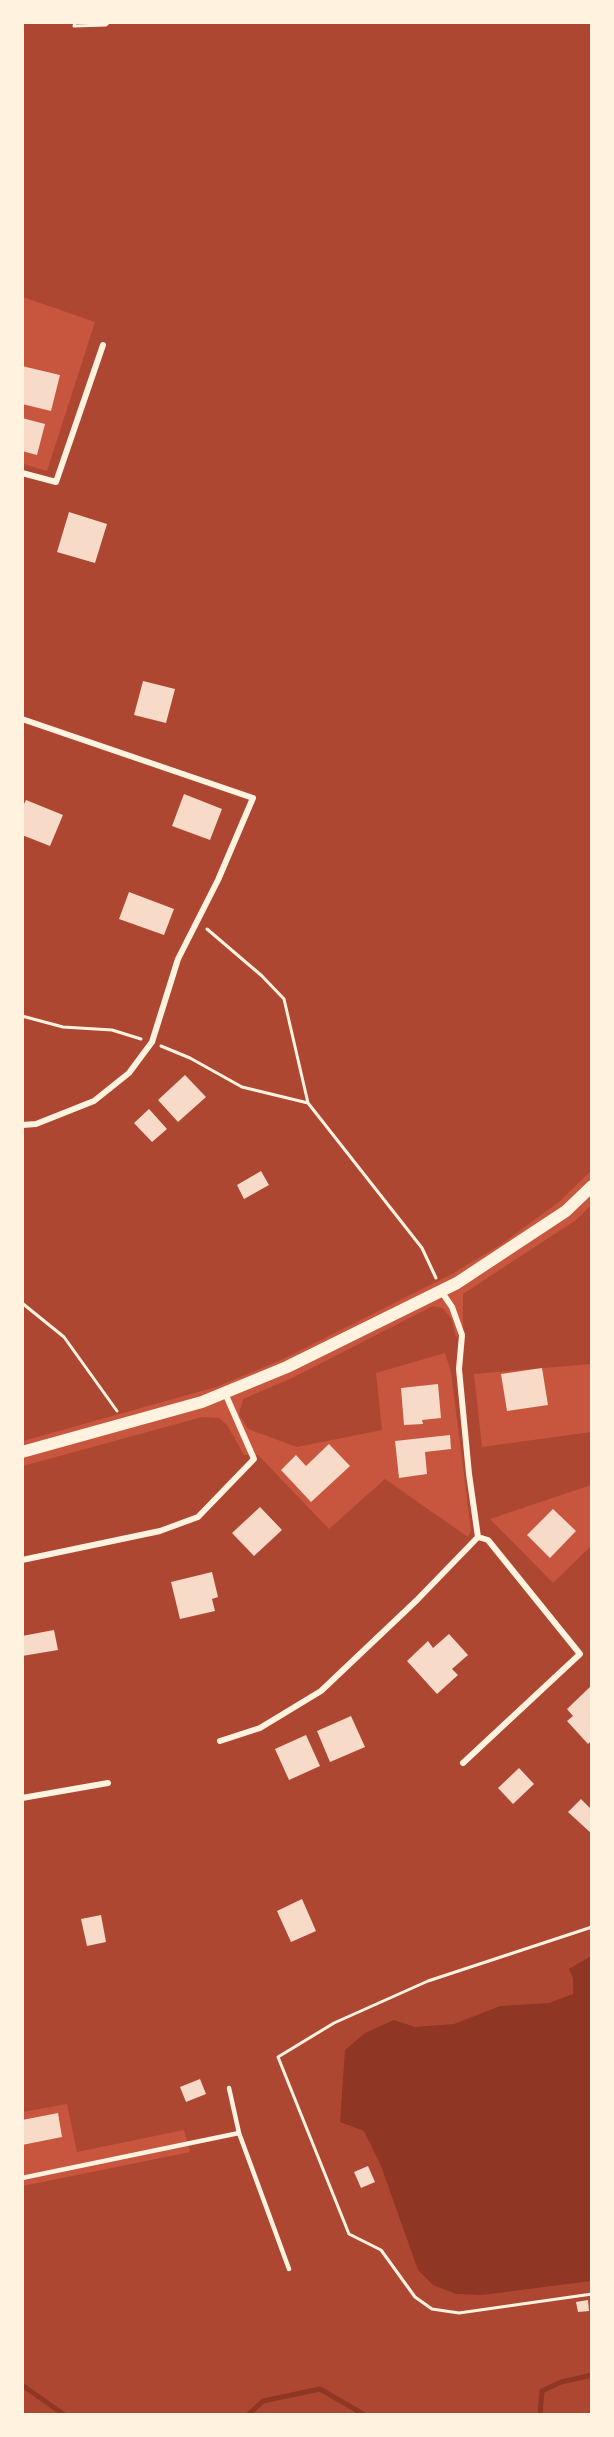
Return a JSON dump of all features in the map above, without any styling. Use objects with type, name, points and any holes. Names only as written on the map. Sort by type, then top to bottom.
[{"type":"main road","points":[[22,1452],[126,1425],[225,1393],[287,1367],[457,1283],[566,1211],[591,1186]]},
{"type":"street","points":[[22,473],[56,482],[103,345]]},
{"type":"street","points":[[22,719],[253,798],[218,880],[178,959],[152,1042],[129,1073],[94,1101],[36,1124],[22,1125]]},
{"type":"street","points":[[441,1291],[452,1307],[462,1335],[459,1369],[469,1474],[478,1537]]},
{"type":"street","points":[[22,1560],[160,1531],[198,1517],[254,1460],[225,1393]]},
{"type":"street","points":[[463,1763],[580,1654],[488,1540],[478,1537]]},
{"type":"street","points":[[220,1740],[260,1728],[321,1691],[417,1600],[478,1537]]},
{"type":"street","points":[[22,1798],[108,1783]]},
{"type":"lane","points":[[229,2088],[239,2133],[289,2269]]},
{"type":"lane","points":[[22,2178],[239,2133]]},
{"type":"path","points":[[75,22],[74,26],[106,25],[109,22]]},
{"type":"path","points":[[196,920],[262,976],[284,999],[308,1103],[422,1248],[441,1291]]},
{"type":"path","points":[[22,1016],[63,1027],[112,1030],[152,1042],[190,1058],[242,1086],[308,1103]]},
{"type":"path","points":[[22,1303],[64,1337],[126,1425]]},
{"type":"path","points":[[591,1927],[428,1981],[334,2023],[278,2057],[349,2234],[381,2250],[415,2297],[432,2309],[459,2313],[591,2294]]},
{"type":"shaded area","points":[[22,23],[592,23],[591,1171],[559,1202],[500,1245],[452,1274],[281,1360],[216,1387],[23,1441],[23,464],[47,471],[95,322],[23,297]]},
{"type":"shaded area","points":[[591,1205],[591,1364],[474,1374],[482,1447],[591,1432],[591,1485],[490,1519],[553,1583],[591,1546],[591,2414],[23,2414],[23,2186],[190,2152],[184,2130],[77,2152],[67,2104],[23,2112],[23,1466],[202,1417],[219,1418],[227,1425],[244,1455],[258,1455],[329,1529],[385,1479],[468,1537],[471,1530],[451,1372],[445,1353],[376,1373],[382,1430],[297,1447],[248,1429],[239,1414],[243,1399],[292,1378],[433,1306],[443,1308],[452,1320],[456,1338],[463,1328],[463,1294],[576,1220]]},
{"type":"shaded area","points":[[591,1956],[591,2281],[482,2295],[456,2294],[433,2285],[418,2270],[381,2166],[364,2131],[340,2122],[345,2050],[365,2033],[394,2020],[415,2027],[454,2024],[500,2006],[549,2003],[573,1994],[573,1978],[569,1969]]},
{"type":"building","points":[[22,366],[60,375],[51,411],[22,404]]},
{"type":"building","points":[[22,418],[45,424],[37,455],[22,451]]},
{"type":"building","points":[[69,512],[107,524],[95,563],[57,552]]},
{"type":"building","points":[[143,681],[175,689],[166,723],[134,715]]},
{"type":"building","points":[[184,794],[222,809],[210,840],[172,826]]},
{"type":"building","points":[[26,800],[63,815],[50,846],[22,835],[22,808]]},
{"type":"building","points":[[129,892],[174,909],[164,935],[119,919]]},
{"type":"building","points":[[185,1075],[206,1097],[178,1122],[158,1100]]},
{"type":"building","points":[[149,1109],[167,1129],[152,1142],[134,1123]]},
{"type":"building","points":[[261,1171],[269,1185],[244,1199],[237,1185]]},
{"type":"building","points":[[542,1368],[548,1405],[507,1411],[501,1374]]},
{"type":"building","points":[[438,1384],[441,1418],[422,1420],[423,1424],[404,1425],[401,1388]]},
{"type":"building","points":[[450,1435],[451,1449],[425,1452],[427,1474],[399,1478],[395,1441]]},
{"type":"building","points":[[329,1444],[350,1466],[311,1502],[281,1470],[296,1455],[306,1466]]},
{"type":"building","points":[[260,1507],[282,1530],[254,1556],[232,1533]]},
{"type":"building","points":[[553,1509],[576,1531],[550,1558],[527,1535]]},
{"type":"building","points":[[212,1572],[218,1597],[212,1599],[215,1611],[180,1619],[171,1582]]},
{"type":"building","points":[[54,1630],[58,1650],[22,1656],[22,1636]]},
{"type":"building","points":[[449,1634],[468,1655],[452,1669],[458,1675],[437,1694],[407,1661],[428,1641],[433,1648]]},
{"type":"building","points":[[590,1687],[592,1740],[588,1744],[567,1721],[573,1716],[567,1709]]},
{"type":"building","points":[[351,1716],[365,1747],[330,1762],[317,1731]]},
{"type":"building","points":[[306,1735],[320,1766],[289,1780],[275,1749]]},
{"type":"building","points":[[519,1768],[534,1784],[513,1804],[498,1788]]},
{"type":"building","points":[[581,1799],[592,1810],[592,1834],[568,1812]]},
{"type":"building","points":[[302,1899],[316,1931],[291,1942],[277,1911]]},
{"type":"building","points":[[101,1915],[106,1942],[87,1946],[81,1919]]},
{"type":"building","points":[[200,2079],[206,2094],[186,2102],[180,2087]]},
{"type":"building","points":[[58,2113],[62,2137],[22,2145],[22,2120]]},
{"type":"building","points":[[368,2166],[375,2182],[361,2188],[354,2172]]},
{"type":"building","points":[[588,2300],[589,2311],[578,2312],[576,2302]]},
{"type":"waterway","points":[[540,2414],[542,2391],[561,2382],[592,2375]]},
{"type":"waterway","points":[[22,2385],[63,2414]]},
{"type":"waterway","points":[[249,2414],[263,2401],[320,2389],[363,2414]]}]
